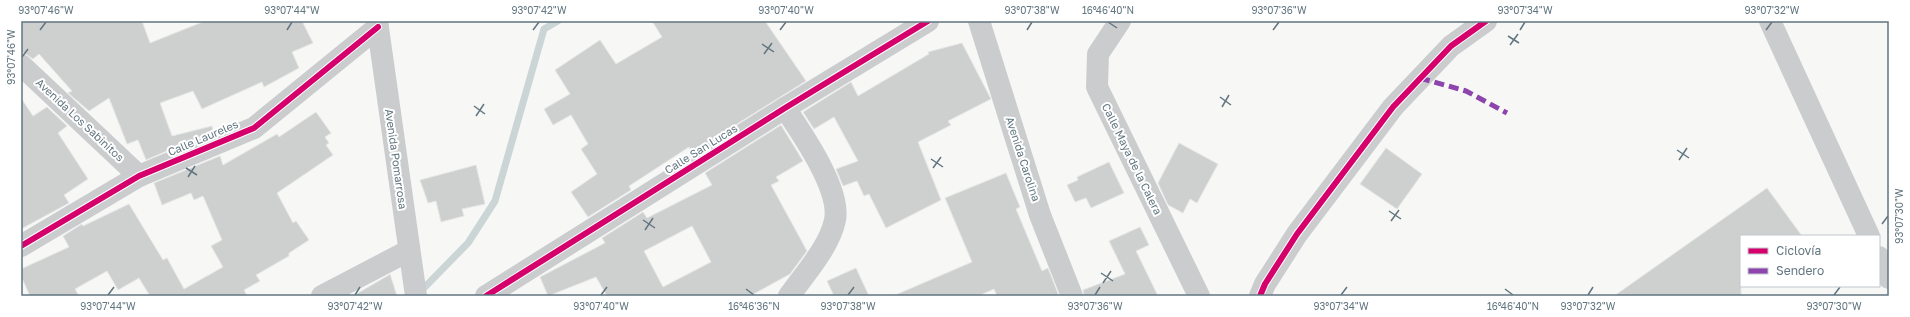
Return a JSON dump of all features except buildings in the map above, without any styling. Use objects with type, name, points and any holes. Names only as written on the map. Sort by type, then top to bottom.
[{"type":"street","name":"Calle San Lucas","points":[[486,296],[785,108],[928,21]]},
{"type":"street","name":"Avenida Carolina","points":[[979,21],[1040,215],[1072,296]]},
{"type":"street","name":"Calle Maya de la Calera","points":[[1120,21],[1098,54],[1097,87],[1199,296]]},
{"type":"street","points":[[1260,296],[1265,284],[1297,234],[1393,107],[1451,46],[1486,21]]},
{"type":"street","points":[[1770,21],[1870,235]]},
{"type":"street","name":"Calle Laureles","points":[[21,246],[139,176],[254,128],[377,24]]},
{"type":"street","name":"Avenida Pomarrosa","points":[[377,24],[409,256],[416,296]]},
{"type":"street","name":"Avenida Los Sabinitos","points":[[21,65],[139,176]]},
{"type":"street","points":[[785,108],[812,151],[825,176],[834,197],[835,220],[827,241],[789,296]]},
{"type":"street","points":[[322,296],[409,256]]},
{"type":"street","points":[[1880,258],[1889,278]]},
{"type":"waterway","points":[[420,292],[468,243],[495,201],[544,29],[558,21]]},
{"type":"marked path","points":[[1420,78],[1466,91],[1507,113]]},
{"type":"cycle path","points":[[486,296],[785,108],[928,21]]},
{"type":"cycle path","points":[[1260,296],[1265,284],[1297,234],[1393,107],[1451,46],[1486,21]]},
{"type":"cycle path","points":[[21,246],[139,176],[254,128],[378,27]]}]
